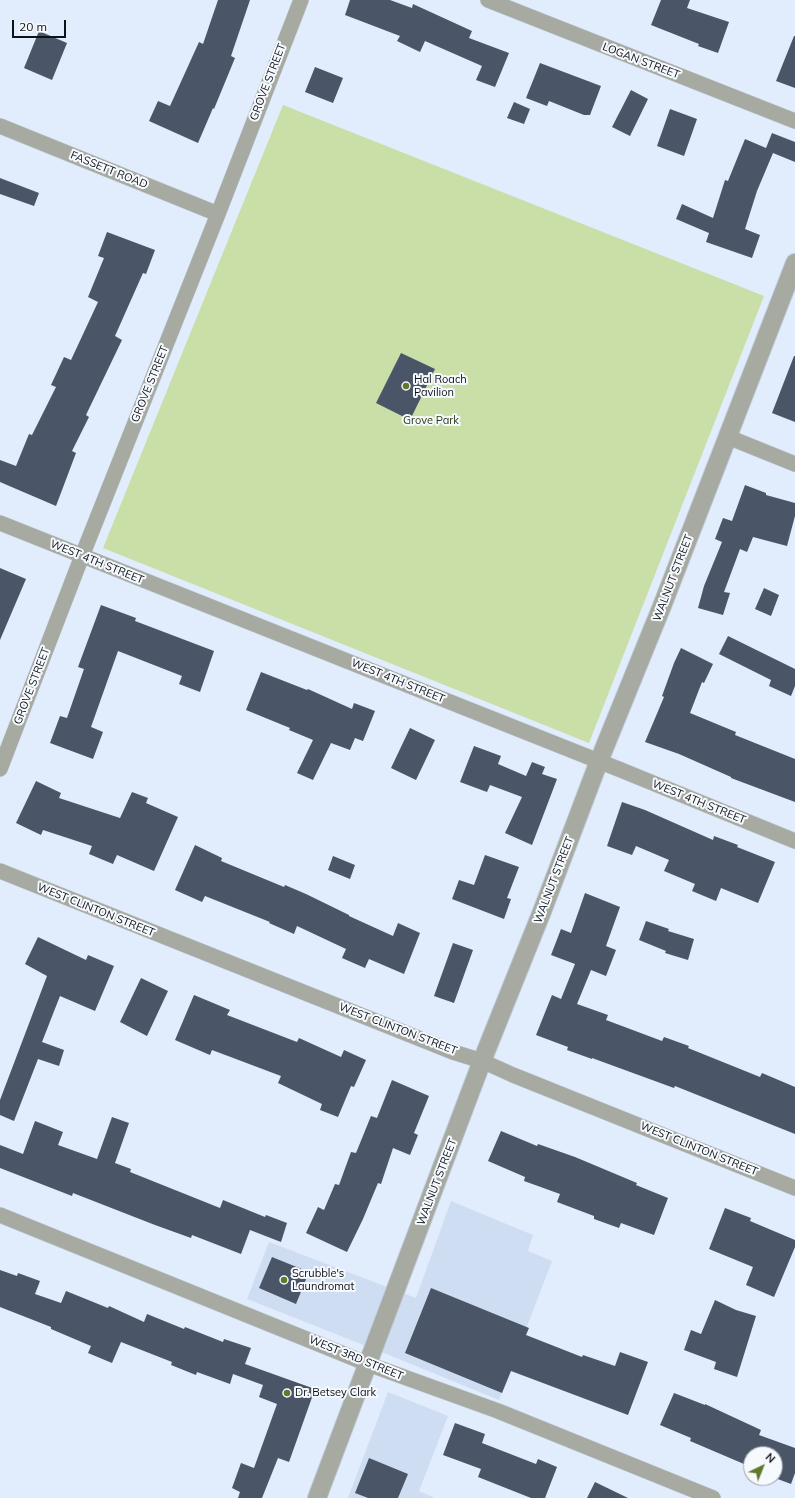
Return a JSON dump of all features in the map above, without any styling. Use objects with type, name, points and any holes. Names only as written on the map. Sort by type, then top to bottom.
[{"type":"street","name":"GROVE STREET","points":[[0,768],[301,0]]},
{"type":"street","name":"LOGAN STREET","points":[[488,0],[795,121]]},
{"type":"street","name":"FASSETT ROAD","points":[[0,126],[218,214]]},
{"type":"street","name":"WALNUT STREET","points":[[317,1498],[482,1061],[544,909],[600,761],[662,606],[795,263]]},
{"type":"street","points":[[728,437],[795,464]]},
{"type":"street","name":"WEST 4TH STREET","points":[[0,523],[600,761],[795,841]]},
{"type":"street","name":"WEST CLINTON STREET","points":[[0,871],[446,1049],[482,1061],[520,1078],[795,1188]]},
{"type":"street","name":"WEST 3RD STREET","points":[[0,1215],[368,1364],[498,1411],[713,1498]]},
{"type":"shaded area","points":[[451,1201],[533,1235],[528,1251],[552,1261],[499,1400],[247,1299],[269,1242],[416,1298]]},
{"type":"shaded area","points":[[388,1392],[448,1416],[419,1491],[435,1498],[348,1498]]},
{"type":"green space","name":"Grove Park","points":[[283,105],[764,296],[589,743],[103,548]]},
{"type":"building","points":[[218,0],[250,0],[231,56],[235,58],[198,143],[149,121],[158,101],[170,106],[199,42],[203,44]]},
{"type":"building","points":[[350,0],[390,0],[412,8],[413,4],[472,31],[469,38],[509,53],[495,87],[476,80],[482,66],[425,41],[420,52],[397,41],[400,36],[345,15]]},
{"type":"building","points":[[661,0],[690,0],[687,8],[729,22],[718,53],[698,46],[699,44],[651,25]]},
{"type":"building","points":[[39,31],[67,43],[52,80],[24,68]]},
{"type":"building","points":[[795,36],[795,88],[776,81]]},
{"type":"building","points":[[540,63],[601,86],[590,115],[584,115],[549,101],[547,106],[526,98]]},
{"type":"building","points":[[315,67],[343,78],[333,103],[305,92]]},
{"type":"building","points":[[631,90],[648,99],[630,136],[612,127]]},
{"type":"building","points":[[514,102],[530,109],[524,124],[507,118]]},
{"type":"building","points":[[670,109],[697,119],[684,156],[657,146]]},
{"type":"building","points":[[772,133],[795,142],[795,162],[773,153],[757,191],[745,229],[760,235],[752,258],[706,242],[709,233],[676,219],[682,204],[713,218],[725,180],[728,181],[745,139],[766,148]]},
{"type":"building","points":[[0,178],[39,193],[34,206],[0,194]]},
{"type":"building","points":[[107,232],[155,250],[146,274],[143,273],[115,336],[122,340],[86,415],[89,417],[72,451],[76,453],[56,506],[0,482],[0,460],[16,466],[29,434],[32,435],[56,387],[51,385],[64,357],[71,360],[98,302],[88,297],[104,258],[98,256]]},
{"type":"building","name":"Hal Roach Pavilion","points":[[401,353],[435,369],[410,420],[376,403]]},
{"type":"building","points":[[795,356],[795,422],[772,413]]},
{"type":"building","points":[[745,485],[766,493],[766,495],[795,503],[795,516],[787,546],[753,537],[747,552],[740,549],[724,592],[730,593],[723,615],[698,608],[704,586],[722,542],[715,539],[723,518],[732,521]]},
{"type":"building","points":[[0,568],[26,579],[0,640]]},
{"type":"building","points":[[764,588],[779,595],[771,616],[755,609]]},
{"type":"building","points":[[101,605],[136,618],[135,621],[214,651],[200,692],[179,684],[182,676],[118,651],[91,727],[103,732],[93,759],[50,743],[60,716],[67,718],[84,669],[78,667]]},
{"type":"building","points":[[728,636],[795,669],[795,686],[791,696],[769,686],[771,680],[719,654]]},
{"type":"building","points":[[681,648],[713,664],[704,683],[702,682],[690,713],[736,732],[735,735],[795,759],[795,802],[731,778],[679,754],[645,742],[664,697],[662,696]]},
{"type":"building","points":[[261,672],[307,690],[308,689],[352,709],[354,703],[375,711],[363,741],[355,738],[350,750],[331,743],[313,780],[297,773],[313,740],[289,730],[290,728],[246,710]]},
{"type":"building","points":[[410,728],[435,740],[416,780],[391,768]]},
{"type":"building","points":[[474,746],[501,756],[498,764],[526,776],[532,762],[545,767],[542,774],[557,779],[532,845],[505,833],[522,797],[490,785],[487,792],[460,782]]},
{"type":"building","points":[[36,781],[61,793],[59,798],[120,818],[132,792],[148,798],[146,803],[178,817],[154,871],[117,855],[113,864],[89,854],[92,846],[43,830],[41,835],[16,823]]},
{"type":"building","points":[[622,802],[645,810],[713,840],[714,836],[738,845],[737,847],[775,862],[758,903],[721,888],[716,901],[692,891],[695,884],[664,871],[669,860],[636,846],[632,855],[607,846]]},
{"type":"building","points":[[195,845],[222,858],[221,861],[284,887],[285,885],[306,894],[393,936],[398,923],[420,933],[404,974],[369,959],[365,968],[342,958],[346,949],[297,926],[294,934],[269,923],[270,922],[205,896],[202,902],[175,890]]},
{"type":"building","points":[[485,855],[519,867],[507,898],[511,899],[504,919],[452,899],[459,880],[474,885]]},
{"type":"building","points":[[333,856],[355,865],[350,879],[328,870]]},
{"type":"building","points":[[585,893],[620,907],[606,946],[616,950],[606,976],[591,970],[577,1004],[608,1015],[606,1020],[662,1041],[664,1037],[689,1046],[688,1048],[760,1077],[762,1073],[795,1087],[795,1134],[675,1086],[674,1088],[567,1050],[568,1047],[536,1035],[552,995],[561,999],[575,964],[551,955],[561,929],[571,933]]},
{"type":"building","points":[[646,921],[669,929],[668,931],[694,939],[688,960],[665,953],[666,951],[639,940]]},
{"type":"building","points":[[38,937],[86,960],[88,955],[114,966],[95,1011],[60,996],[42,1042],[64,1050],[59,1066],[38,1059],[14,1121],[0,1115],[0,1100],[47,976],[25,964]]},
{"type":"building","points":[[453,943],[473,950],[454,1003],[434,996]]},
{"type":"building","points":[[141,978],[168,991],[147,1036],[120,1022]]},
{"type":"building","points":[[194,995],[230,1010],[227,1015],[297,1042],[299,1038],[341,1057],[344,1050],[366,1060],[354,1087],[351,1086],[338,1117],[320,1110],[322,1104],[278,1083],[281,1076],[212,1050],[210,1055],[175,1040]]},
{"type":"building","points":[[392,1080],[429,1096],[414,1133],[418,1135],[410,1155],[393,1148],[381,1184],[378,1183],[347,1252],[306,1233],[318,1207],[324,1210],[335,1184],[339,1185],[351,1152],[356,1153],[371,1116],[377,1118]]},
{"type":"building","points":[[112,1117],[129,1123],[115,1163],[131,1169],[130,1172],[220,1208],[223,1200],[265,1217],[266,1215],[287,1223],[281,1242],[250,1230],[241,1254],[192,1235],[191,1238],[155,1225],[73,1193],[72,1196],[0,1168],[0,1145],[23,1154],[35,1121],[63,1132],[58,1145],[97,1159]]},
{"type":"building","points":[[501,1131],[537,1146],[538,1144],[575,1157],[637,1183],[636,1185],[668,1198],[654,1235],[621,1223],[619,1228],[594,1219],[594,1216],[557,1202],[560,1194],[524,1181],[525,1177],[488,1161]]},
{"type":"building","points":[[725,1208],[751,1218],[750,1221],[795,1240],[795,1247],[774,1297],[746,1285],[753,1267],[709,1249]]},
{"type":"building","name":"Scrubble's Laundromat","points":[[272,1257],[309,1272],[296,1304],[259,1288]]},
{"type":"building","points":[[0,1270],[17,1276],[18,1273],[40,1281],[35,1294],[61,1303],[66,1291],[108,1308],[109,1306],[144,1322],[147,1314],[184,1329],[185,1327],[223,1342],[224,1339],[251,1348],[245,1364],[315,1389],[289,1462],[278,1458],[262,1498],[238,1498],[240,1492],[232,1488],[241,1463],[254,1468],[277,1404],[259,1397],[263,1385],[233,1374],[230,1384],[197,1372],[196,1375],[171,1365],[172,1362],[121,1342],[112,1363],[88,1353],[91,1346],[51,1329],[51,1327],[0,1307]]},
{"type":"building","points":[[431,1288],[529,1328],[526,1335],[582,1357],[583,1355],[615,1366],[620,1352],[648,1362],[628,1415],[511,1371],[502,1393],[405,1353]]},
{"type":"building","points":[[715,1300],[736,1310],[756,1316],[737,1377],[714,1369],[716,1362],[684,1350],[691,1330],[701,1334]]},
{"type":"building","points":[[674,1393],[705,1404],[761,1430],[759,1435],[795,1448],[795,1473],[791,1484],[783,1481],[783,1446],[743,1446],[743,1464],[690,1441],[691,1438],[660,1425]]},
{"type":"building","points":[[455,1423],[485,1434],[482,1443],[536,1464],[538,1459],[557,1467],[545,1498],[531,1498],[478,1477],[481,1469],[443,1455]]},
{"type":"building","points":[[369,1458],[408,1474],[398,1498],[368,1498],[355,1493]]},
{"type":"building","points":[[595,1482],[628,1498],[587,1498]]},
{"type":"place","name":"Hal Roach Pavilion","points":[[406,386]]},
{"type":"place","name":"Scrubble's Laundromat","points":[[284,1280]]},
{"type":"place","name":"Dr. Betsey Clark","points":[[287,1393]]}]
